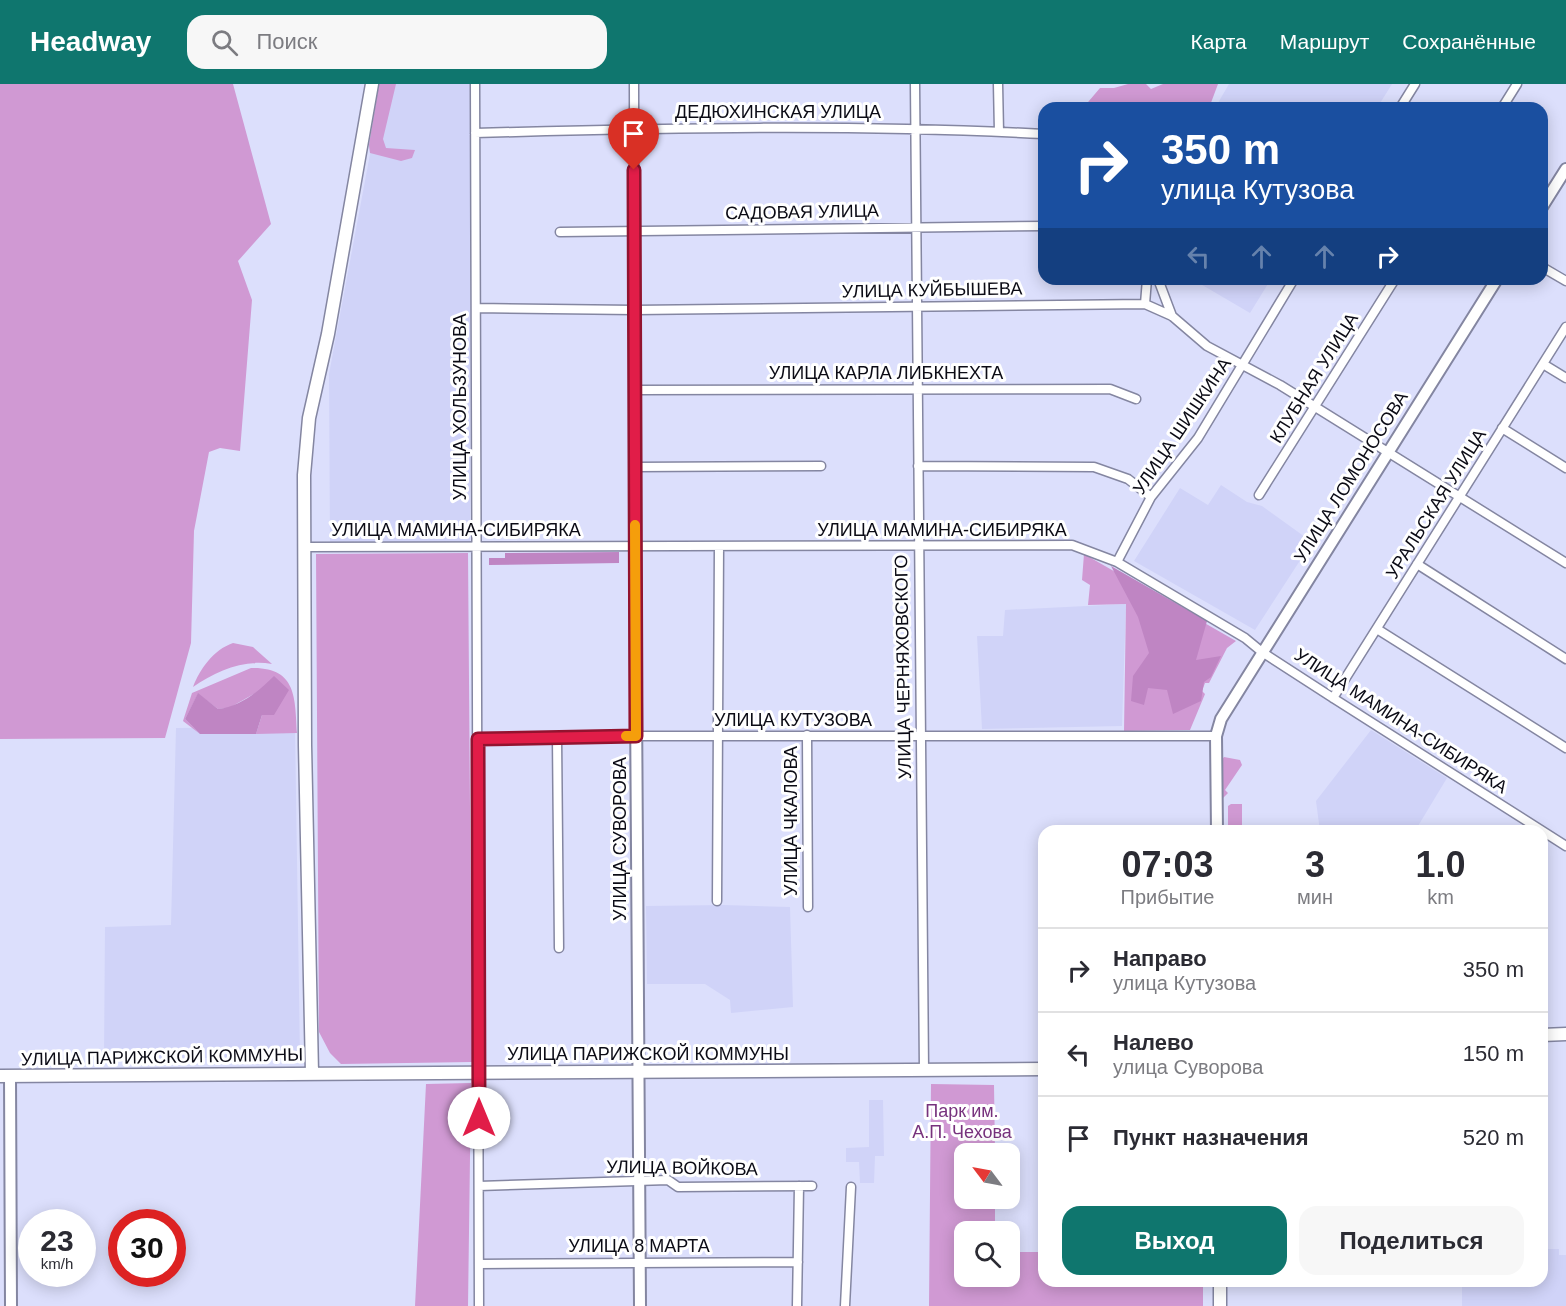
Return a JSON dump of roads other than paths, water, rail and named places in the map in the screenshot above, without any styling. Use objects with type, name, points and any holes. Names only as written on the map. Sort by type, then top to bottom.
[{"type":"main road","points":[[312,1073],[304,475],[309,418],[328,334],[372,84]]},
{"type":"main road","points":[[1548,1035],[1566,1034]]},
{"type":"main road","name":"УЛИЦА ПАРИЖСКОЙ КОММУНЫ","points":[[5,1076],[1038,1069]]},
{"type":"main road","points":[[1220,1306],[1221,1287]]},
{"type":"street","name":"УЛИЦА ХОЛЬЗУНОВА","points":[[475,84],[479,1306]]},
{"type":"street","name":"УЛИЦА СУВОРОВА","points":[[634,84],[640,1306]]},
{"type":"street","name":"УЛИЦА ЧЕРНЯХОВСКОГО","points":[[915,84],[924,1070]]},
{"type":"street","points":[[998,84],[999,132]]},
{"type":"street","points":[[1404,102],[1415,84]]},
{"type":"street","points":[[1506,102],[1517,84]]},
{"type":"street","name":"ДЕДЮХИНСКАЯ УЛИЦА","points":[[475,133],[634,129],[915,128],[1038,134]]},
{"type":"street","points":[[1548,198],[1566,169]]},
{"type":"street","name":"САДОВАЯ УЛИЦА","points":[[560,232],[1038,226]]},
{"type":"street","points":[[1548,270],[1566,281]]},
{"type":"street","points":[[1145,304],[1147,285]]},
{"type":"street","points":[[1160,285],[1172,316]]},
{"type":"street","name":"УЛИЦА ШИШКИНА","points":[[1118,562],[1151,497],[1198,438],[1290,285]]},
{"type":"street","name":"КЛУБНАЯ УЛИЦА","points":[[1259,495],[1391,285]]},
{"type":"street","name":"УЛИЦА ЛОМОНОСОВА","points":[[1217,825],[1216,736],[1221,719],[1493,285]]},
{"type":"street","name":"УЛИЦА КУЙБЫШЕВА","points":[[476,308],[634,310],[1145,304],[1172,316],[1207,346],[1244,364],[1316,406],[1566,563]]},
{"type":"street","name":"УРАЛЬСКАЯ УЛИЦА","points":[[1333,698],[1566,327]]},
{"type":"street","points":[[1543,364],[1566,378]]},
{"type":"street","name":"УЛИЦА КАРЛА ЛИБКНЕХТА","points":[[635,390],[1110,388],[1136,399]]},
{"type":"street","points":[[1502,428],[1566,468]]},
{"type":"street","points":[[635,467],[821,466]]},
{"type":"street","points":[[918,466],[1094,467],[1128,479],[1151,497]]},
{"type":"street","name":"УЛИЦА МАМИНА-СИБИРЯКА","points":[[304,547],[1072,545],[1118,562],[1245,638],[1262,652],[1533,825]]},
{"type":"street","points":[[717,901],[719,546]]},
{"type":"street","points":[[1417,564],[1566,659]]},
{"type":"street","points":[[1377,629],[1566,748]]},
{"type":"street","name":"УЛИЦА КУТУЗОВА","points":[[478,739],[807,735],[1216,736]]},
{"type":"street","name":"УЛИЦА ЧКАЛОВА","points":[[807,735],[808,907]]},
{"type":"street","points":[[557,738],[559,948]]},
{"type":"street","name":"УЛИЦА МАМИНА-СИБИРЯКА","points":[[1548,835],[1566,846]]},
{"type":"street","points":[[5,1076],[10,1306]]},
{"type":"street","name":"УЛИЦА ВОЙКОВА","points":[[479,1186],[668,1180],[678,1186],[812,1186]]},
{"type":"street","points":[[797,1306],[800,1186]]},
{"type":"street","points":[[845,1306],[851,1187]]},
{"type":"street","name":"УЛИЦА 8 МАРТА","points":[[479,1264],[798,1262]]},
{"type":"park label","name":"Парк им. А.П. Чехова","points":[[962,1121]]}]
